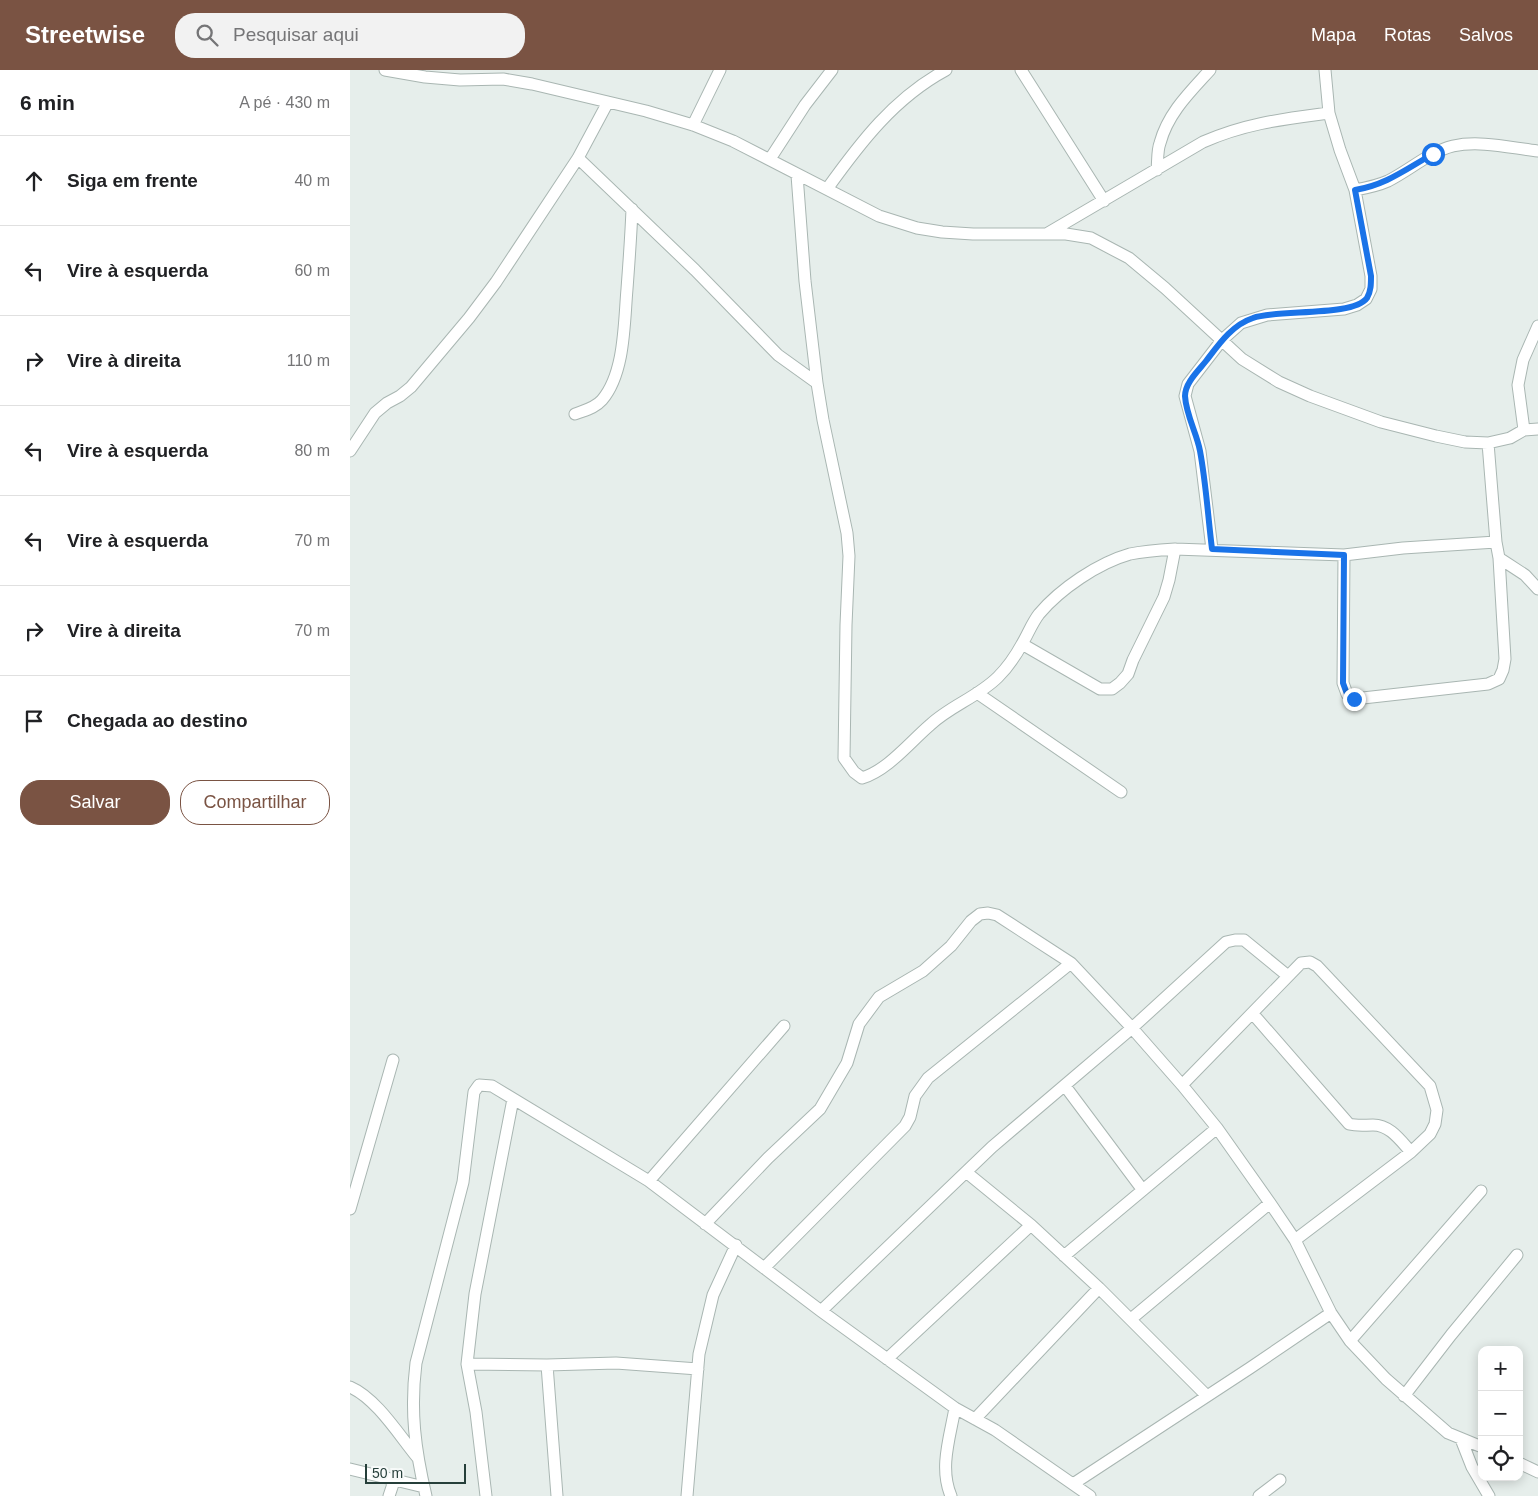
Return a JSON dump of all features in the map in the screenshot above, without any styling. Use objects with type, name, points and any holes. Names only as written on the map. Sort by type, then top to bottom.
[{"type":"street","points":[[385,70],[425,77],[460,80],[503,79],[646,111],[693,125],[733,141],[770,158],[797,175],[879,216],[917,228],[973,234],[1066,234],[1091,238],[1122,254],[1165,288],[1242,359],[1279,382],[1310,396],[1381,422],[1466,442],[1488,444],[1510,438],[1524,430],[1538,429]]},
{"type":"street","points":[[693,125],[720,70]]},
{"type":"street","points":[[770,158],[805,105],[832,70]]},
{"type":"street","points":[[826,189],[873,128],[932,77],[946,70]]},
{"type":"street","points":[[1021,70],[1104,201]]},
{"type":"street","points":[[1157,170],[1159,143],[1175,109],[1188,92],[1210,70]]},
{"type":"street","points":[[1212,549],[1200,452],[1185,396],[1188,384],[1222,340],[1241,323],[1267,315],[1344,309],[1357,305],[1366,299],[1371,289],[1371,276],[1355,190],[1329,113],[1325,70]]},
{"type":"street","points":[[350,451],[375,413],[412,387],[496,282],[578,158],[608,102]]},
{"type":"street","points":[[1047,234],[1203,142],[1225,132],[1253,124],[1329,113]]},
{"type":"street","points":[[1355,190],[1371,188],[1388,181],[1433,154],[1452,146],[1470,143],[1538,151]]},
{"type":"street","points":[[578,158],[632,209],[778,355],[817,384]]},
{"type":"street","points":[[797,175],[805,281],[817,384],[847,533],[849,556],[844,758],[854,772],[862,778],[873,775],[886,766],[946,711],[977,694],[998,677],[1022,644],[1039,615],[1087,574],[1129,555],[1148,551],[1175,549],[1344,555],[1403,548],[1496,542]]},
{"type":"street","points":[[575,414],[592,408],[601,401],[615,375],[623,342],[632,209]]},
{"type":"street","points":[[1524,430],[1518,385],[1523,360],[1538,326]]},
{"type":"street","points":[[1344,555],[1343,683],[1347,694],[1354,699],[1488,684],[1499,679],[1505,659],[1488,444]]},
{"type":"street","points":[[1022,644],[1100,688],[1112,689],[1128,674],[1164,597],[1170,580],[1175,549]]},
{"type":"street","points":[[1498,558],[1525,575],[1538,589]]},
{"type":"street","points":[[977,694],[1121,792]]},
{"type":"street","points":[[705,1224],[768,1158],[820,1109],[847,1062],[859,1024],[879,997],[923,971],[951,946],[971,922],[980,914],[988,913],[997,916],[1071,963],[1132,1028],[1217,1128],[1270,1203],[1295,1240],[1331,1313],[1350,1341],[1404,1396],[1448,1433],[1478,1445]]},
{"type":"street","points":[[821,1311],[992,1147],[1132,1028],[1226,942],[1244,940],[1288,976]]},
{"type":"street","points":[[1182,1085],[1253,1014],[1300,963],[1310,962],[1317,966],[1430,1086],[1437,1110],[1435,1124],[1430,1134],[1411,1152],[1295,1240]]},
{"type":"street","points":[[764,1268],[905,1126],[910,1117],[914,1096],[928,1078],[1071,963]]},
{"type":"street","points":[[1253,1014],[1349,1124],[1356,1126],[1381,1126],[1391,1131],[1411,1152]]},
{"type":"street","points":[[649,1181],[784,1026]]},
{"type":"street","points":[[350,1209],[393,1060]]},
{"type":"street","points":[[425,1492],[413,1429],[416,1363],[463,1182],[474,1092],[479,1085],[485,1085],[492,1086],[649,1181],[821,1311],[955,1408],[995,1430],[1090,1496]]},
{"type":"street","points":[[1065,1086],[1142,1189]]},
{"type":"street","points":[[486,1496],[476,1412],[467,1364],[475,1294],[513,1099]]},
{"type":"street","points":[[1064,1256],[1217,1128]]},
{"type":"street","points":[[966,1172],[1031,1225],[1099,1288],[1207,1396]]},
{"type":"street","points":[[1350,1341],[1482,1191]]},
{"type":"street","points":[[1131,1318],[1270,1203]]},
{"type":"street","points":[[887,1359],[1031,1225]]},
{"type":"street","points":[[687,1496],[700,1354],[713,1295],[736,1246]]},
{"type":"street","points":[[1404,1396],[1517,1255]]},
{"type":"street","points":[[975,1419],[1099,1288]]},
{"type":"street","points":[[1073,1484],[1331,1313]]},
{"type":"street","points":[[467,1364],[547,1365],[616,1363],[698,1369]]},
{"type":"street","points":[[547,1365],[557,1496]]},
{"type":"street","points":[[350,1387],[359,1391],[374,1405],[417,1457]]},
{"type":"street","points":[[951,1496],[947,1488],[946,1455],[955,1408]]},
{"type":"street","points":[[1461,1438],[1472,1467],[1489,1496]]},
{"type":"street","points":[[1523,1465],[1538,1472]]},
{"type":"street","points":[[350,1469],[394,1480],[425,1492]]},
{"type":"street","points":[[389,1496],[394,1480]]},
{"type":"street","points":[[1259,1496],[1280,1480]]},
{"type":"route","points":[[1354,699],[1347,694],[1343,683],[1344,555],[1212,549],[1200,452],[1185,396],[1188,384],[1222,340],[1241,323],[1267,315],[1344,309],[1357,305],[1366,299],[1371,289],[1371,276],[1355,190],[1371,188],[1388,181],[1433,154]]}]
